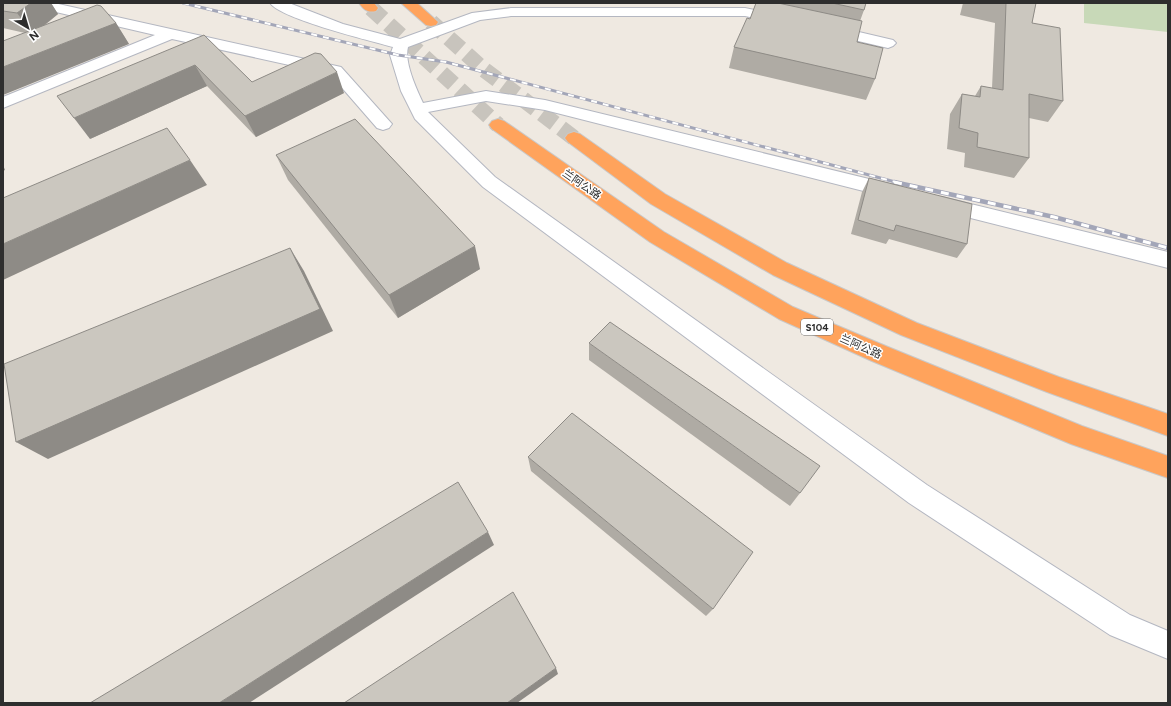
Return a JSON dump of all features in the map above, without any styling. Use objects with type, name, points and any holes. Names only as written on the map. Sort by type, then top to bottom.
[{"type":"highway","points":[[408,3],[431,22]]},
{"type":"highway","name":"兰阿公路","points":[[498,125],[657,237],[786,312],[880,354],[1079,436],[1168,467]]},
{"type":"highway","points":[[574,138],[658,198],[780,269],[909,329],[1054,386],[1168,425]]},
{"type":"street","points":[[35,3],[335,70],[383,124]]},
{"type":"street","points":[[277,3],[290,10],[354,33],[401,44],[477,16],[511,12],[745,12],[798,24]]},
{"type":"street","points":[[466,3],[477,16]]},
{"type":"street","points":[[813,27],[888,43]]},
{"type":"street","points":[[3,103],[171,34]]},
{"type":"street","points":[[401,44],[398,55],[409,91],[421,115],[489,182],[918,494],[1120,625],[1168,645]]},
{"type":"street","points":[[418,109],[486,96],[545,105],[1168,260]]},
{"type":"green space","points":[[1084,3],[1168,3],[1168,32],[1084,23]]},
{"type":"building","points":[[3,3],[31,3],[17,13],[3,11]]},
{"type":"building","points":[[756,3],[778,3],[862,21],[857,42],[883,48],[875,79],[734,47],[747,18],[750,19]]},
{"type":"building","points":[[832,3],[866,3],[864,10]]},
{"type":"building","points":[[1006,3],[1036,3],[1032,23],[1060,28],[1063,101],[1029,94],[1029,158],[977,147],[978,133],[959,128],[962,94],[980,97],[981,86],[1003,90]]},
{"type":"building","points":[[97,5],[101,6],[116,23],[3,67],[3,41]]},
{"type":"building","points":[[204,35],[252,82],[315,53],[321,54],[337,72],[245,116],[195,65],[74,118],[57,96]]},
{"type":"building","points":[[355,119],[475,246],[389,295],[276,155]]},
{"type":"building","points":[[167,128],[190,160],[3,244],[3,198]]},
{"type":"building","points":[[869,178],[972,204],[967,244],[896,225],[894,231],[858,220]]},
{"type":"building","points":[[290,248],[320,309],[16,442],[4,364]]},
{"type":"building","points":[[610,322],[820,466],[800,493],[589,343]]},
{"type":"building","points":[[572,413],[753,552],[713,609],[528,457]]},
{"type":"building","points":[[458,482],[488,532],[219,703],[90,703]]},
{"type":"building","points":[[513,592],[556,668],[507,703],[344,703]]},
{"type":"tunnel","points":[[371,8],[498,125]]},
{"type":"tunnel","points":[[431,22],[482,68],[574,138]]},
{"type":"railway","points":[[183,3],[398,55],[446,62],[899,183]]},
{"type":"railway","points":[[894,182],[1054,217],[1168,248]]}]
